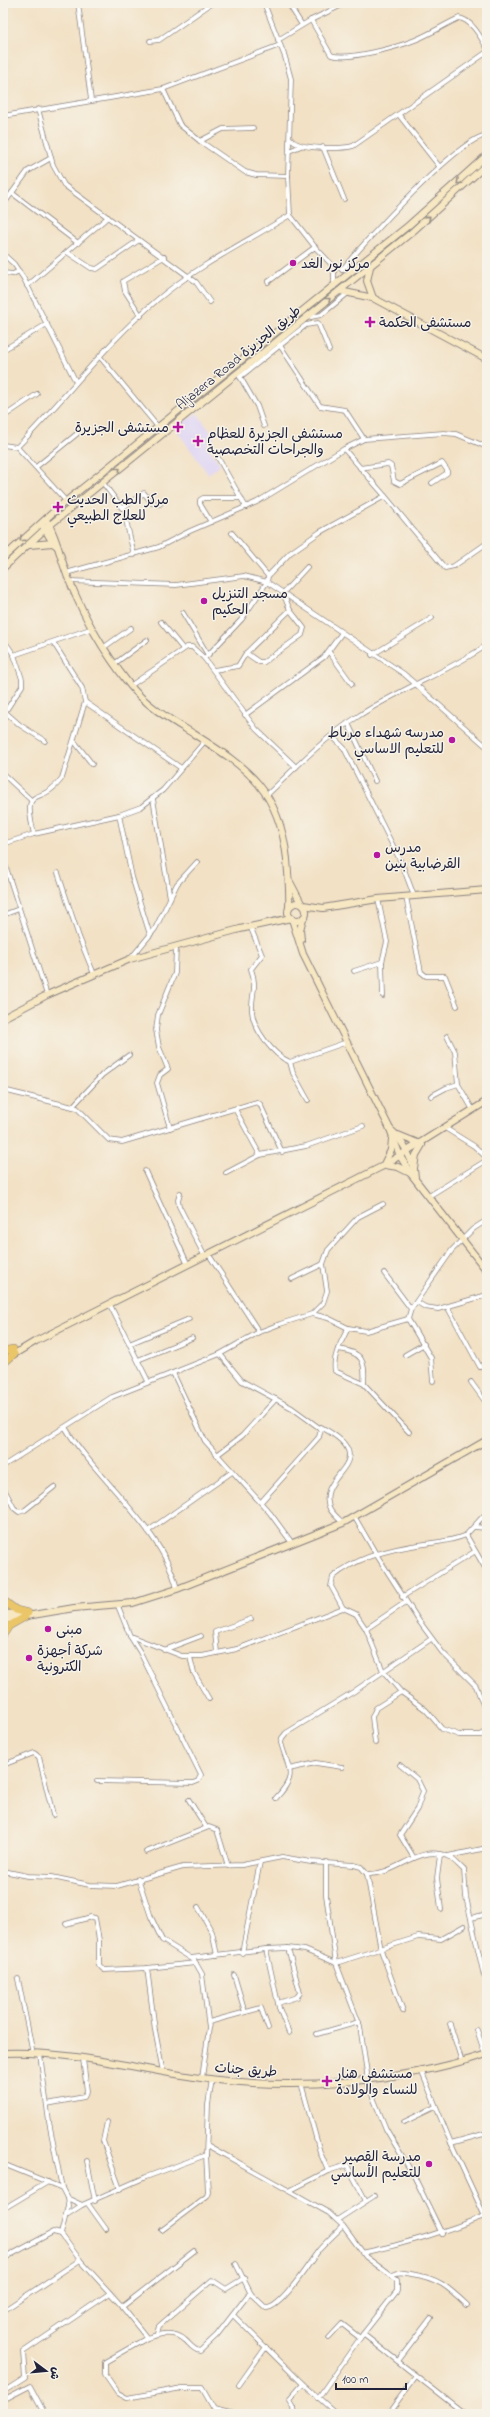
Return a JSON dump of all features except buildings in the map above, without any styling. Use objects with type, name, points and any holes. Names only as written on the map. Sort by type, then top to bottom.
[{"type":"main road","points":[[3,1352],[14,1352]]},
{"type":"main road","points":[[3,1364],[14,1352]]},
{"type":"main road","points":[[3,1600],[16,1610],[26,1615]]},
{"type":"main road","points":[[3,1634],[9,1626],[26,1615]]},
{"type":"street","points":[[78,3],[91,100]]},
{"type":"street","points":[[150,40],[159,40],[212,3]]},
{"type":"street","points":[[264,3],[291,79],[288,176],[290,215],[315,247],[334,267],[342,270],[354,269]]},
{"type":"street","points":[[288,3],[302,25]]},
{"type":"street","points":[[3,116],[162,89],[279,42],[302,25],[346,3]]},
{"type":"street","points":[[311,20],[328,51],[331,55],[337,57],[348,57],[407,43],[459,18],[464,18],[478,33],[487,48]]},
{"type":"street","points":[[290,137],[293,143],[302,145],[323,147],[353,146],[487,52]]},
{"type":"street","points":[[162,89],[180,125],[200,141],[245,172],[256,175],[288,176]]},
{"type":"street","points":[[38,109],[51,158],[64,185],[164,257],[187,277],[196,282],[210,302]]},
{"type":"street","points":[[399,115],[439,166]]},
{"type":"street","points":[[200,141],[223,129],[253,128]]},
{"type":"street","points":[[342,270],[363,244],[439,166],[474,138],[487,135]]},
{"type":"street","points":[[289,151],[302,145]]},
{"type":"street","points":[[323,147],[344,199]]},
{"type":"street","name":"Aljazera Road طريق الجزيزة","points":[[3,558],[43,520],[66,501],[334,287],[409,225],[487,155]]},
{"type":"street","points":[[3,205],[28,172],[51,158]]},
{"type":"street","name":"Aljazera Road طريق الجزيزة","points":[[3,568],[47,527],[301,326],[305,318],[445,204],[487,164]]},
{"type":"street","points":[[12,193],[78,243]]},
{"type":"street","points":[[17,447],[76,382],[141,316],[187,277],[290,215]]},
{"type":"street","points":[[27,286],[108,217]]},
{"type":"street","points":[[67,252],[91,268],[97,269],[139,240]]},
{"type":"street","points":[[268,282],[315,247]]},
{"type":"street","points":[[3,254],[19,271],[76,382]]},
{"type":"street","points":[[141,316],[125,291],[124,282],[164,257]]},
{"type":"street","points":[[370,266],[367,281],[374,298]]},
{"type":"street","points":[[334,267],[334,287]]},
{"type":"street","points":[[3,273],[13,274],[19,271]]},
{"type":"street","points":[[340,291],[374,298],[487,360]]},
{"type":"street","points":[[305,318],[321,314],[348,293]]},
{"type":"street","points":[[301,326],[314,322],[318,323],[329,350]]},
{"type":"street","points":[[3,350],[47,324]]},
{"type":"street","points":[[279,343],[320,406],[344,410],[364,438]]},
{"type":"street","points":[[100,357],[158,427]]},
{"type":"street","points":[[239,375],[257,406],[264,426]]},
{"type":"street","points":[[3,417],[37,394]]},
{"type":"street","points":[[36,467],[78,433]]},
{"type":"street","points":[[66,573],[159,548],[211,522],[246,507],[364,438],[456,434],[487,447]]},
{"type":"street","points":[[3,444],[17,447],[66,501]]},
{"type":"street","points":[[344,449],[444,568],[454,566],[487,543]]},
{"type":"street","points":[[216,456],[246,507]]},
{"type":"street","points":[[360,468],[388,464],[391,466],[394,481],[400,484],[442,463],[447,470],[447,473],[432,483]]},
{"type":"street","points":[[103,483],[122,508],[144,493],[152,503],[160,504]]},
{"type":"street","points":[[204,658],[242,619],[267,582],[268,576],[290,553],[320,532],[385,496]]},
{"type":"street","points":[[211,522],[200,504],[200,500],[203,498],[241,498]]},
{"type":"street","points":[[55,545],[56,528],[61,516]]},
{"type":"street","points":[[43,520],[90,628],[130,686],[158,711],[244,768],[268,794],[282,825],[289,878],[289,914],[303,954],[390,1129],[406,1152],[414,1174]]},
{"type":"street","points":[[126,520],[134,555]]},
{"type":"street","points":[[47,527],[55,537]]},
{"type":"street","points":[[232,533],[268,576]]},
{"type":"street","points":[[27,545],[55,545]]},
{"type":"street","points":[[3,547],[8,552]]},
{"type":"street","points":[[283,593],[307,567]]},
{"type":"street","points":[[69,581],[176,585],[244,576],[267,582],[414,683],[487,747]]},
{"type":"street","points":[[246,653],[259,662],[264,662],[302,635],[304,628],[290,610],[283,593]]},
{"type":"street","points":[[214,670],[234,668],[246,653],[290,610]]},
{"type":"street","points":[[183,613],[208,655]]},
{"type":"street","points":[[372,655],[432,618]]},
{"type":"street","points":[[161,622],[183,649]]},
{"type":"street","points":[[14,655],[90,628]]},
{"type":"street","points":[[103,648],[130,628]]},
{"type":"street","points":[[245,715],[329,652],[341,634]]},
{"type":"street","points":[[3,640],[14,655],[22,679],[22,686],[4,711],[16,722],[45,741]]},
{"type":"street","points":[[114,664],[147,640]]},
{"type":"street","points":[[34,834],[28,807],[31,800],[58,784],[62,778],[85,702],[82,688],[53,642]]},
{"type":"street","points":[[268,794],[296,767],[348,723],[414,683],[463,661],[487,645]]},
{"type":"street","points":[[130,686],[183,649],[192,647],[214,670],[256,729],[296,767]]},
{"type":"street","points":[[329,652],[352,684]]},
{"type":"street","points":[[85,702],[181,768]]},
{"type":"street","points":[[348,723],[376,781]]},
{"type":"street","points":[[332,736],[344,748],[402,864],[414,896]]},
{"type":"street","points":[[74,741],[92,764]]},
{"type":"street","points":[[3,844],[34,834],[119,815],[141,807],[153,799],[205,741]]},
{"type":"street","points":[[3,774],[31,800]]},
{"type":"street","points":[[153,799],[170,898]]},
{"type":"street","points":[[119,815],[132,877],[150,935]]},
{"type":"street","points":[[3,858],[47,995]]},
{"type":"street","points":[[130,959],[150,935],[177,884],[197,862]]},
{"type":"street","points":[[58,873],[79,937],[94,974]]},
{"type":"street","points":[[289,878],[302,904],[305,916],[300,930],[303,954]]},
{"type":"street","points":[[3,1018],[47,995],[130,959],[250,926],[271,921],[292,919],[298,921],[319,908],[378,899],[487,890]]},
{"type":"street","points":[[406,897],[421,972],[426,976],[445,976],[456,1006]]},
{"type":"street","points":[[378,899],[386,932],[386,942],[382,962],[383,996]]},
{"type":"street","points":[[271,921],[295,903],[319,908]]},
{"type":"street","points":[[3,915],[19,909]]},
{"type":"street","points":[[250,926],[262,955],[251,969],[256,982],[252,1011],[256,1028],[277,1053],[290,1062],[299,1086],[308,1100]]},
{"type":"street","points":[[170,1128],[157,1083],[160,1075],[168,1069],[159,1047],[156,1030],[158,1015],[175,973],[176,946]]},
{"type":"street","points":[[354,971],[382,962]]},
{"type":"street","points":[[447,1036],[455,1052],[458,1084],[473,1110]]},
{"type":"street","points":[[290,1062],[347,1042]]},
{"type":"street","points":[[73,1106],[102,1075],[129,1055]]},
{"type":"street","points":[[431,1096],[446,1088],[458,1084]]},
{"type":"street","points":[[3,1090],[73,1106],[84,1112],[110,1140],[122,1142],[254,1102],[260,1104],[282,1152]]},
{"type":"street","points":[[3,1360],[14,1352],[189,1266],[384,1166],[487,1101]]},
{"type":"street","points":[[235,1109],[260,1155]]},
{"type":"street","points":[[226,1173],[260,1155],[282,1152],[363,1126]]},
{"type":"street","points":[[429,1196],[487,1159],[474,1146],[445,1128]]},
{"type":"street","points":[[394,1136],[422,1143]]},
{"type":"street","points":[[394,1136],[400,1156],[487,1271]]},
{"type":"street","points":[[384,1166],[391,1150],[394,1136]]},
{"type":"street","points":[[414,1174],[416,1155],[422,1143]]},
{"type":"street","points":[[384,1166],[401,1168],[414,1174]]},
{"type":"street","points":[[145,1171],[189,1266]]},
{"type":"street","points":[[180,1193],[178,1200],[179,1206],[207,1256],[259,1332]]},
{"type":"street","points":[[3,1466],[112,1397],[148,1381],[173,1373],[220,1354],[259,1332],[312,1314],[323,1303],[327,1291],[323,1264],[328,1250],[358,1217],[383,1204]]},
{"type":"street","points":[[408,1318],[411,1309],[452,1250],[462,1239],[487,1220]]},
{"type":"street","points":[[292,1279],[323,1264]]},
{"type":"street","points":[[384,1273],[411,1309]]},
{"type":"street","points":[[417,1302],[432,1309],[448,1308],[487,1295]]},
{"type":"street","points":[[110,1305],[148,1381]]},
{"type":"street","points":[[448,1308],[480,1367]]},
{"type":"street","points":[[312,1314],[328,1318],[348,1328],[366,1331],[408,1318]]},
{"type":"street","points":[[408,1318],[431,1358],[433,1381]]},
{"type":"street","points":[[129,1344],[189,1319]]},
{"type":"street","points":[[348,1328],[338,1348],[334,1365],[335,1371],[364,1384],[409,1432]]},
{"type":"street","points":[[138,1360],[192,1338]]},
{"type":"street","points":[[405,1355],[424,1344]]},
{"type":"street","points":[[338,1348],[352,1350],[357,1353],[363,1362],[364,1384]]},
{"type":"street","points":[[220,1354],[242,1381],[276,1399],[338,1436],[347,1446],[350,1457],[346,1465],[334,1480],[328,1498],[330,1509],[343,1522]]},
{"type":"street","points":[[173,1373],[205,1441],[217,1456],[261,1502],[292,1543]]},
{"type":"street","points":[[471,1382],[487,1404]]},
{"type":"street","points":[[217,1456],[242,1436],[276,1399]]},
{"type":"street","points":[[261,1502],[319,1437],[321,1429],[319,1426]]},
{"type":"street","points":[[65,1427],[77,1446],[148,1531],[172,1570],[177,1589]]},
{"type":"street","points":[[3,1620],[74,1608],[118,1606],[177,1589],[343,1522],[487,1440]]},
{"type":"street","points":[[148,1531],[232,1472]]},
{"type":"street","points":[[3,1487],[14,1508],[19,1512],[25,1510],[54,1487]]},
{"type":"street","points":[[487,1512],[466,1535],[448,1542],[425,1544],[376,1554],[333,1577],[331,1586],[343,1608],[356,1614],[366,1630],[383,1671],[401,1692],[426,1710],[442,1729],[459,1735],[481,1735],[487,1731]]},
{"type":"street","points":[[354,1516],[402,1597],[431,1639],[458,1669],[476,1686],[487,1715]]},
{"type":"street","points":[[474,1527],[487,1528]]},
{"type":"street","points":[[466,1535],[474,1552],[487,1572]]},
{"type":"street","points":[[402,1597],[474,1552]]},
{"type":"street","points":[[366,1630],[406,1602]]},
{"type":"street","points":[[97,1781],[193,1783],[198,1781],[201,1776],[140,1652],[130,1636],[118,1606]]},
{"type":"street","points":[[130,1636],[164,1650],[190,1657],[237,1649],[343,1608]]},
{"type":"street","points":[[3,1614],[26,1615]]},
{"type":"street","points":[[217,1653],[215,1632],[251,1618]]},
{"type":"street","points":[[164,1650],[201,1636]]},
{"type":"street","points":[[276,1798],[288,1786],[291,1778],[281,1743],[282,1738],[286,1733],[431,1639]]},
{"type":"street","points":[[190,1657],[194,1673],[209,1699]]},
{"type":"street","points":[[375,1743],[372,1718],[376,1708],[401,1692]]},
{"type":"street","points":[[3,1765],[34,1753],[39,1757],[53,1815]]},
{"type":"street","points":[[289,1769],[316,1763],[342,1767]]},
{"type":"street","points":[[400,1765],[417,1779],[423,1791],[416,1809],[400,1835],[414,1858]]},
{"type":"street","points":[[189,1800],[206,1827]]},
{"type":"street","points":[[146,1852],[206,1827],[213,1827],[217,1830],[228,1866]]},
{"type":"street","points":[[367,1874],[384,1874],[421,1854],[448,1856],[487,1848]]},
{"type":"street","points":[[440,1855],[437,1878],[441,1909]]},
{"type":"street","points":[[448,1856],[464,1870],[466,1897],[484,1976]]},
{"type":"street","points":[[3,1871],[28,1876],[52,1876],[103,1886],[118,1886],[138,1878],[197,1865],[228,1866],[260,1862],[282,1857],[311,1862],[326,1862],[361,1867],[367,1874],[381,1950],[403,2011]]},
{"type":"street","points":[[242,1952],[260,1862]]},
{"type":"street","points":[[326,1862],[326,1895],[336,1963],[359,2022],[365,2057],[366,2080],[386,2129],[414,2176],[442,2234]]},
{"type":"street","points":[[138,1878],[157,1932],[169,1945],[191,1958],[196,1963],[203,1979],[209,2022],[208,2049],[202,2078]]},
{"type":"street","points":[[198,1907],[212,1932],[217,1955]]},
{"type":"street","points":[[471,1918],[487,1914]]},
{"type":"street","points":[[66,1924],[92,1917],[95,1918],[99,1940],[98,1961],[102,1969],[147,1968],[196,1963]]},
{"type":"street","points":[[191,1958],[266,1949],[288,1948],[304,1950],[336,1963],[422,1936],[435,1940],[441,1940],[464,1926]]},
{"type":"street","points":[[278,2003],[297,1997],[300,1993],[288,1948]]},
{"type":"street","points":[[266,1949],[278,2003],[289,2033]]},
{"type":"street","points":[[147,1968],[155,2030],[163,2072]]},
{"type":"street","points":[[234,1975],[245,2012]]},
{"type":"street","points":[[18,1979],[32,2054]]},
{"type":"street","points":[[209,2022],[262,2009],[268,2028]]},
{"type":"street","points":[[317,2034],[359,2022]]},
{"type":"street","points":[[450,2024],[462,2062]]},
{"type":"street","points":[[477,2030],[486,2054]]},
{"type":"street","name":"طريق جنات","points":[[3,2054],[40,2054],[83,2059],[202,2078],[273,2084],[366,2080],[462,2062],[486,2054]]},
{"type":"street","points":[[40,2054],[62,2188],[67,2198],[68,2214],[61,2234]]},
{"type":"street","points":[[47,2104],[84,2097],[87,2091],[83,2059]]},
{"type":"street","points":[[421,2070],[435,2107],[486,2215],[487,2221]]},
{"type":"street","points":[[162,2230],[207,2196],[209,2188],[206,2155],[208,2105],[212,2079]]},
{"type":"street","points":[[301,2083],[320,2152],[328,2171]]},
{"type":"street","points":[[404,2122],[435,2107]]},
{"type":"street","points":[[107,2122],[103,2141],[120,2189]]},
{"type":"street","points":[[451,2143],[487,2133]]},
{"type":"street","points":[[207,2145],[315,2203],[343,2226],[362,2252],[374,2264],[393,2275],[398,2282],[397,2291],[362,2336],[318,2398]]},
{"type":"street","points":[[68,2214],[82,2205],[88,2204],[171,2167],[206,2155]]},
{"type":"street","points":[[87,2161],[95,2201]]},
{"type":"street","points":[[3,2164],[62,2188]]},
{"type":"street","points":[[291,2190],[328,2171],[348,2165],[366,2201]]},
{"type":"street","points":[[3,2209],[48,2182]]},
{"type":"street","points":[[337,2220],[374,2196]]},
{"type":"street","points":[[67,2198],[82,2205]]},
{"type":"street","points":[[88,2204],[106,2229]]},
{"type":"street","points":[[362,2252],[399,2246],[442,2234],[486,2215]]},
{"type":"street","points":[[236,2264],[251,2294],[266,2308],[275,2305],[304,2272],[319,2250],[343,2226]]},
{"type":"street","points":[[3,2259],[53,2232],[61,2234],[80,2260],[110,2293],[147,2338]]},
{"type":"street","points":[[122,2307],[194,2252]]},
{"type":"street","points":[[3,2311],[80,2260]]},
{"type":"street","points":[[393,2275],[401,2272],[433,2278],[449,2288],[467,2305]]},
{"type":"street","points":[[157,2334],[159,2326],[212,2280],[226,2289],[244,2278]]},
{"type":"street","points":[[3,2392],[25,2378],[24,2352],[110,2293]]},
{"type":"street","points":[[234,2414],[214,2408],[202,2388],[182,2388],[127,2398],[118,2392],[105,2374],[106,2362],[147,2338],[157,2334],[179,2336],[193,2349],[200,2351],[251,2294]]},
{"type":"street","points":[[233,2315],[303,2384],[338,2414]]},
{"type":"street","points":[[398,2361],[431,2318]]},
{"type":"street","points":[[329,2338],[340,2324],[362,2336],[398,2361],[466,2414]]},
{"type":"street","points":[[240,2385],[266,2347]]},
{"type":"street","points":[[388,2414],[416,2376]]},
{"type":"street","points":[[294,2414],[293,2407],[289,2400],[303,2384]]},
{"type":"street","points":[[3,2400],[30,2386],[45,2414]]},
{"type":"shaded area","name":"مستشفى الجزيرة للعظام والجراحات التخصصية","points":[[197,413],[215,438],[206,445],[221,465],[208,474],[175,428]]},
{"type":"place","name":"مركز نور الغد","points":[[293,263]]},
{"type":"place","name":"مستشفى الحكمة","points":[[370,322]]},
{"type":"place","name":"مستشفى الجزيرة","points":[[178,427]]},
{"type":"place","name":"مستشفى الجزيرة للعظام والجراحات التخصصية","points":[[198,441]]},
{"type":"place","name":"مركز الطب الحديث للعلاج الطبيعي","points":[[58,507]]},
{"type":"place","name":"مسجد التنزيل الحكيم","points":[[204,601]]},
{"type":"place","name":"مدرسه شهداء مرباط للتعليم الاساسي","points":[[452,740]]},
{"type":"place","name":"مدرس القرضابية بنين","points":[[377,855]]},
{"type":"place","name":"مبنى","points":[[48,1629]]},
{"type":"place","name":"شركة أجهزة الكترونية","points":[[29,1658]]},
{"type":"place","name":"مستشفى هنار للنساء والولادة","points":[[327,2081]]},
{"type":"place","name":"مدرسة القصير للتعليم الأساسي","points":[[429,2164]]}]
